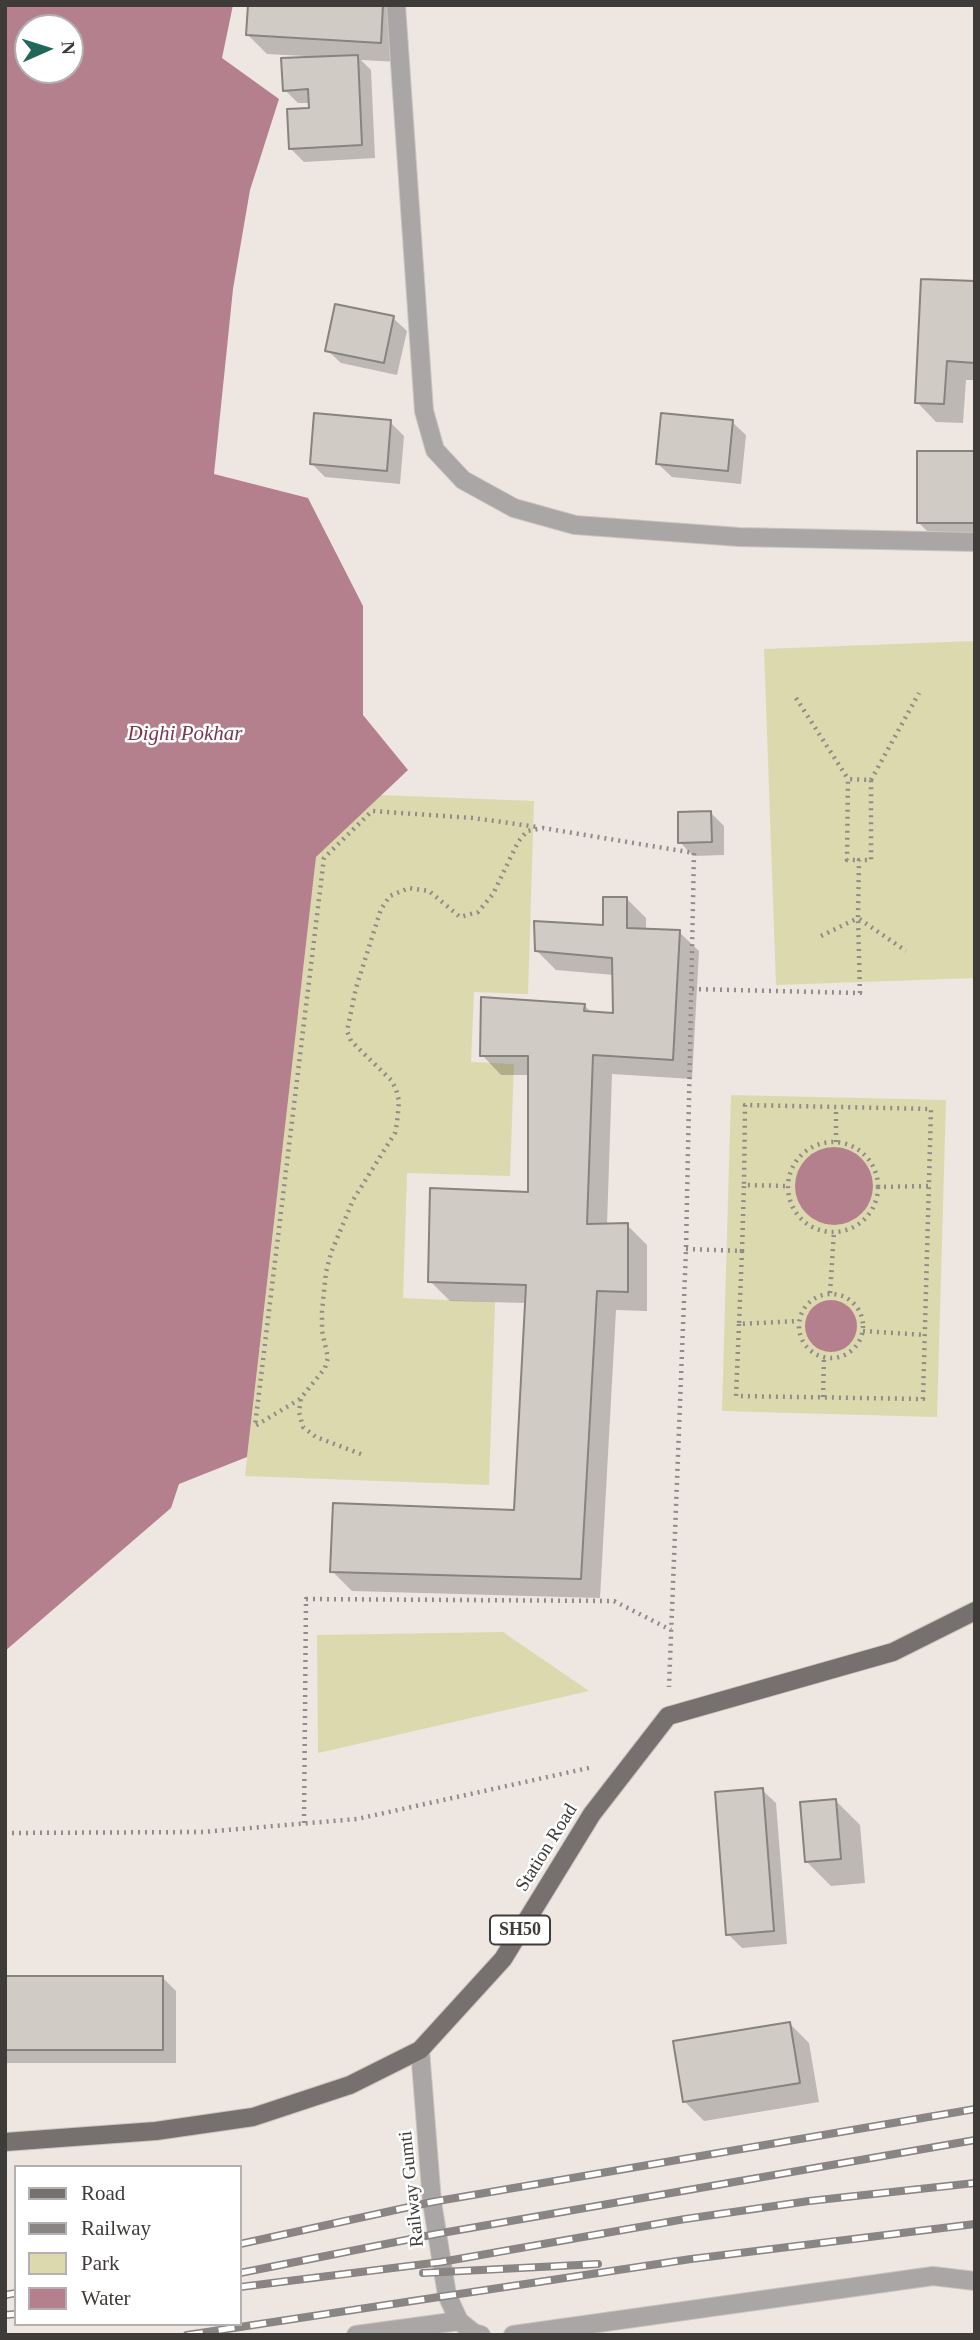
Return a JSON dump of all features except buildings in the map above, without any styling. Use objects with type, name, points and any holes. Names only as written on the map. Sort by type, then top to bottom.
[{"type":"main road","points":[[668,1716],[893,1652],[975,1611]]},
{"type":"main road","name":"Station Road","points":[[5,2142],[156,2131],[253,2118],[350,2085],[420,2050],[503,1959],[592,1814],[668,1716]]},
{"type":"street","points":[[396,5],[424,411],[435,450],[463,480],[514,508],[575,525],[739,537],[975,542]]},
{"type":"street","name":"Railway Gumti","points":[[420,2050],[436,2234],[447,2295],[459,2321]]},
{"type":"street","points":[[513,2335],[933,2276],[975,2281]]},
{"type":"street","points":[[356,2335],[459,2321],[481,2335]]},
{"type":"path","points":[[796,698],[848,779],[847,860],[871,860],[871,780],[919,693]]},
{"type":"path","points":[[848,779],[871,780]]},
{"type":"path","points":[[543,828],[527,831],[518,842],[493,894],[478,912],[460,917],[429,891],[409,888],[390,896],[381,909],[356,988],[346,1031],[351,1041],[391,1080],[396,1089],[399,1101],[395,1133],[354,1200],[331,1253],[322,1311],[322,1331],[328,1358],[325,1368],[301,1398],[255,1426],[324,858],[372,811],[474,818],[543,828],[694,853],[686,1249],[668,1716]]},
{"type":"path","points":[[692,989],[860,993],[859,860]]},
{"type":"path","points":[[821,936],[858,918]]},
{"type":"path","points":[[858,918],[906,951]]},
{"type":"path","points":[[745,1105],[931,1110],[923,1399],[736,1396],[744,1185],[745,1105]]},
{"type":"path","points":[[836,1107],[836,1142]]},
{"type":"path","points":[[836,1142],[850,1145],[869,1160],[875,1171],[877,1187],[873,1206],[866,1217],[846,1230],[834,1232],[810,1226],[801,1218],[794,1209],[788,1186],[790,1173],[804,1153],[814,1146],[836,1142]]},
{"type":"path","points":[[744,1185],[788,1186]]},
{"type":"path","points":[[877,1187],[929,1186]]},
{"type":"path","points":[[830,1293],[834,1232]]},
{"type":"path","points":[[686,1249],[741,1251]]},
{"type":"path","points":[[830,1293],[845,1296],[854,1302],[861,1312],[863,1331],[856,1346],[847,1354],[836,1358],[813,1352],[800,1333],[799,1321],[803,1310],[811,1301],[830,1293]]},
{"type":"path","points":[[739,1324],[799,1321]]},
{"type":"path","points":[[863,1331],[925,1335]]},
{"type":"path","points":[[823,1397],[824,1357]]},
{"type":"path","points":[[301,1398],[299,1412],[303,1427],[316,1437],[361,1454]]},
{"type":"path","points":[[304,1823],[306,1599],[614,1601],[671,1630]]},
{"type":"path","points":[[5,1833],[203,1832],[357,1819],[635,1757]]},
{"type":"green space","points":[[974,641],[975,978],[776,985],[764,649]]},
{"type":"green space","points":[[381,795],[534,801],[528,994],[474,992],[471,1062],[514,1064],[510,1176],[407,1173],[403,1298],[495,1302],[489,1485],[245,1476],[316,856]]},
{"type":"green space","points":[[731,1095],[946,1100],[937,1417],[722,1411]]},
{"type":"green space","points":[[503,1632],[589,1691],[318,1753],[317,1635]]},
{"type":"water","name":"Dighi Pokhar","points":[[5,5],[233,5],[222,58],[279,99],[250,190],[233,289],[214,474],[308,498],[363,606],[363,715],[408,770],[316,857],[247,1457],[179,1484],[171,1508],[5,1651]]},
{"type":"water","points":[[826,1147],[842,1147],[856,1153],[867,1164],[873,1178],[873,1194],[867,1208],[856,1219],[842,1225],[826,1225],[812,1219],[801,1208],[795,1194],[795,1178],[801,1164],[812,1153]]},
{"type":"water","points":[[831,1300],[841,1302],[849,1308],[855,1316],[855,1336],[849,1344],[841,1350],[831,1352],[821,1350],[813,1344],[807,1336],[805,1326],[807,1316],[813,1308],[821,1302]]},
{"type":"railway","points":[[242,2244],[432,2202],[975,2109]]},
{"type":"railway","points":[[242,2273],[436,2234],[975,2140]]},
{"type":"railway","points":[[242,2287],[441,2262],[685,2219],[809,2201],[975,2183]]},
{"type":"railway","points":[[187,2335],[691,2259],[975,2224]]},
{"type":"railway","points":[[423,2273],[598,2264]]},
{"type":"railway","points":[[5,2295],[14,2293]]},
{"type":"railway","points":[[5,2315],[14,2314]]}]
